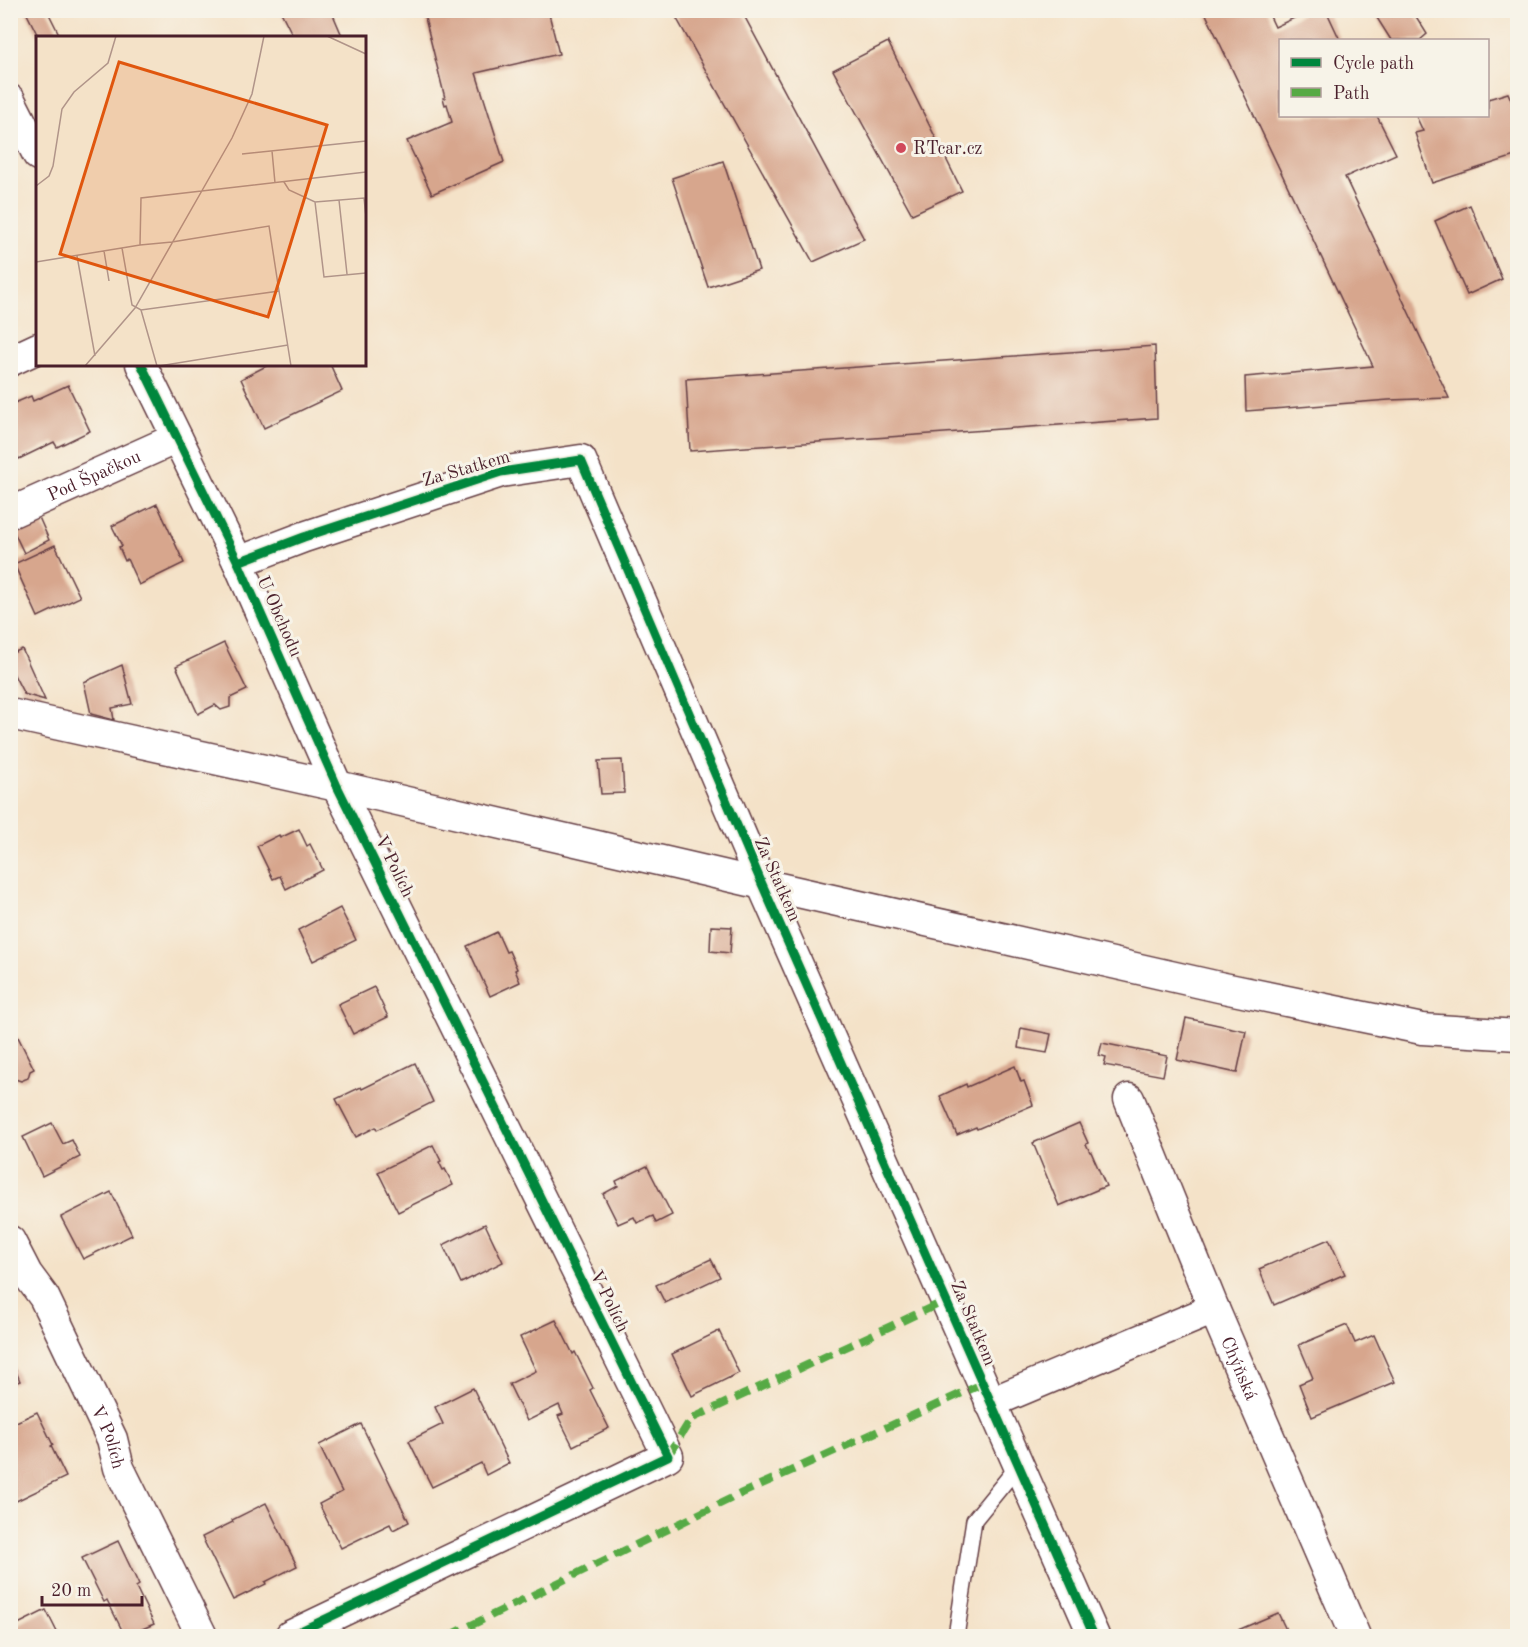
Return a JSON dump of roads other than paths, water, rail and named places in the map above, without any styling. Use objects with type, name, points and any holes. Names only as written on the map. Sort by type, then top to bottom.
[{"type":"street","points":[[14,118],[36,152]]},
{"type":"street","points":[[10,361],[36,349]]},
{"type":"street","name":"U Obchodu","points":[[142,366],[238,562],[337,786]]},
{"type":"street","name":"Pod Špačkou","points":[[10,513],[177,438]]},
{"type":"street","name":"Za Statkem","points":[[238,562],[304,537],[501,472],[581,460],[762,884],[1094,1636]]},
{"type":"street","points":[[10,714],[1219,987],[1422,1029],[1518,1035]]},
{"type":"street","name":"V Polích","points":[[290,1636],[668,1456],[337,786]]},
{"type":"street","name":"Chýňská","points":[[1129,1099],[1214,1309],[1355,1636]]},
{"type":"street","name":"V Polích","points":[[10,1241],[27,1274],[44,1297],[112,1439],[119,1468],[202,1636]]},
{"type":"street","points":[[990,1403],[1214,1309]]},
{"type":"lane","points":[[956,1636],[974,1520],[1018,1466]]},
{"type":"place","name":"RTcar.cz","points":[[901,148]]}]
